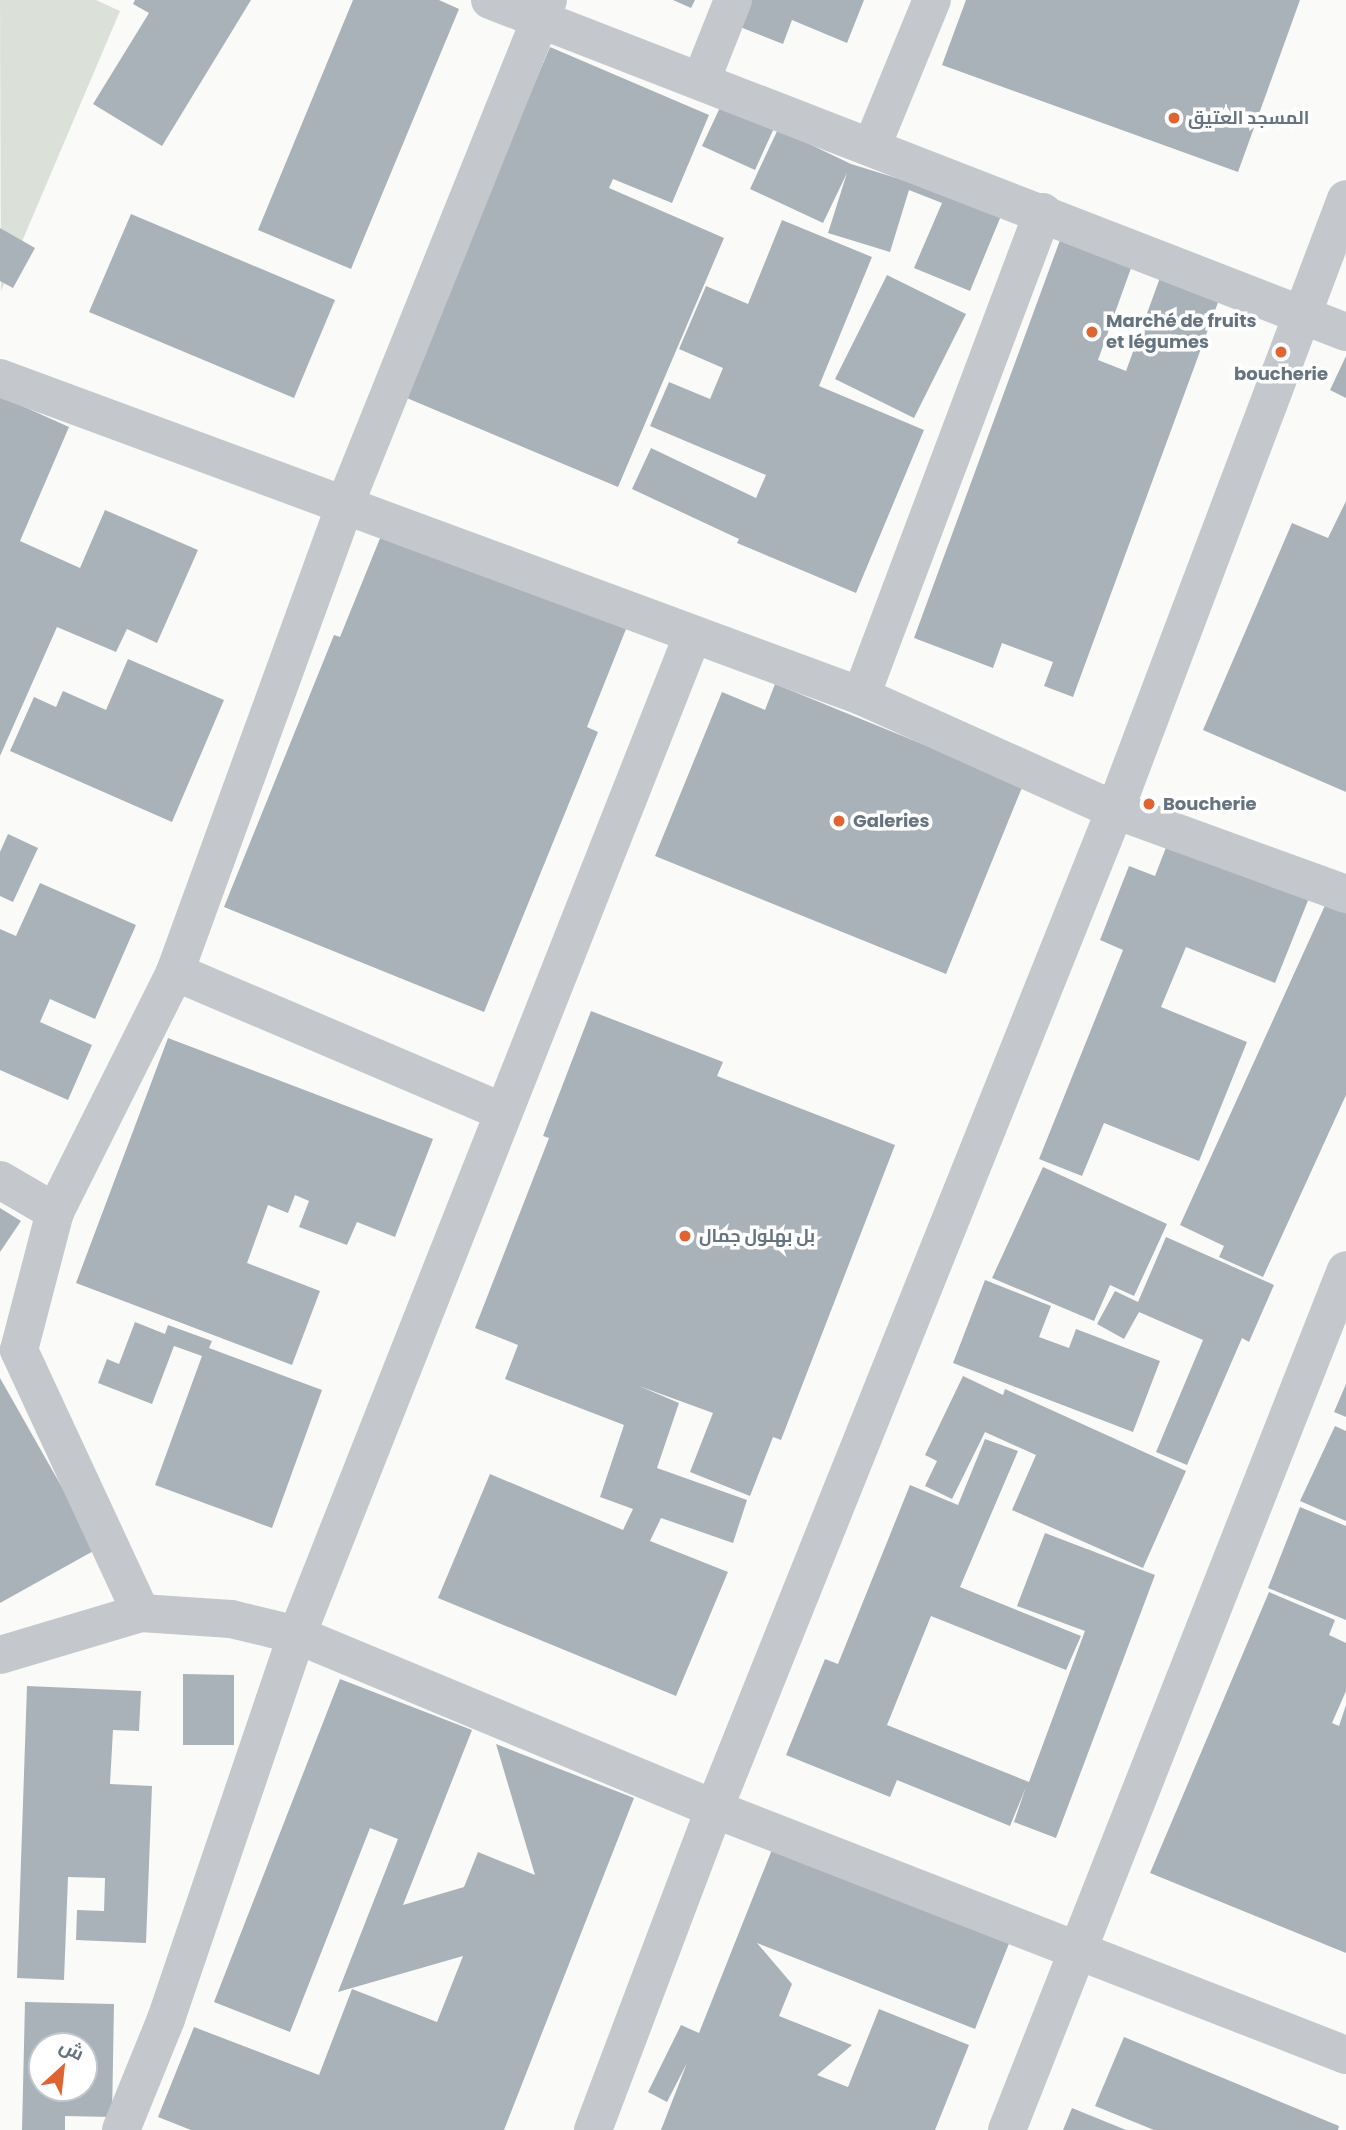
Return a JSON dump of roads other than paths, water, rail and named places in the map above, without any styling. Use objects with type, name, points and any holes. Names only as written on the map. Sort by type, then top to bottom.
[{"type":"street","points":[[490,0],[545,9],[701,81],[1303,313],[1346,332]]},
{"type":"street","points":[[701,81],[733,0]]},
{"type":"street","points":[[872,146],[932,0]]},
{"type":"street","points":[[141,1613],[9,1355],[55,1212],[175,972],[345,504],[545,9]]},
{"type":"street","points":[[593,2130],[714,1809],[1115,810],[1346,199]]},
{"type":"street","points":[[861,696],[1043,212]]},
{"type":"street","points":[[0,378],[345,504],[692,637],[861,696],[1115,810],[1346,894]]},
{"type":"street","points":[[121,2130],[166,2019],[297,1635],[692,637]]},
{"type":"street","points":[[175,972],[503,1112]]},
{"type":"street","points":[[0,1180],[55,1212]]},
{"type":"street","points":[[1007,2130],[1346,1269]]},
{"type":"street","points":[[0,1655],[141,1613],[231,1619],[297,1635],[714,1809],[1075,1953],[1346,2055]]},
{"type":"place","name":"المسجد العتيق","points":[[1174,118]]},
{"type":"place","name":"Marché de fruits et légumes","points":[[1092,332]]},
{"type":"place","name":"boucherie","points":[[1281,352]]},
{"type":"place","name":"Boucherie","points":[[1149,804]]},
{"type":"place","name":"Galeries","points":[[839,821]]},
{"type":"place","name":"بل بهلول جمال","points":[[685,1236]]}]
